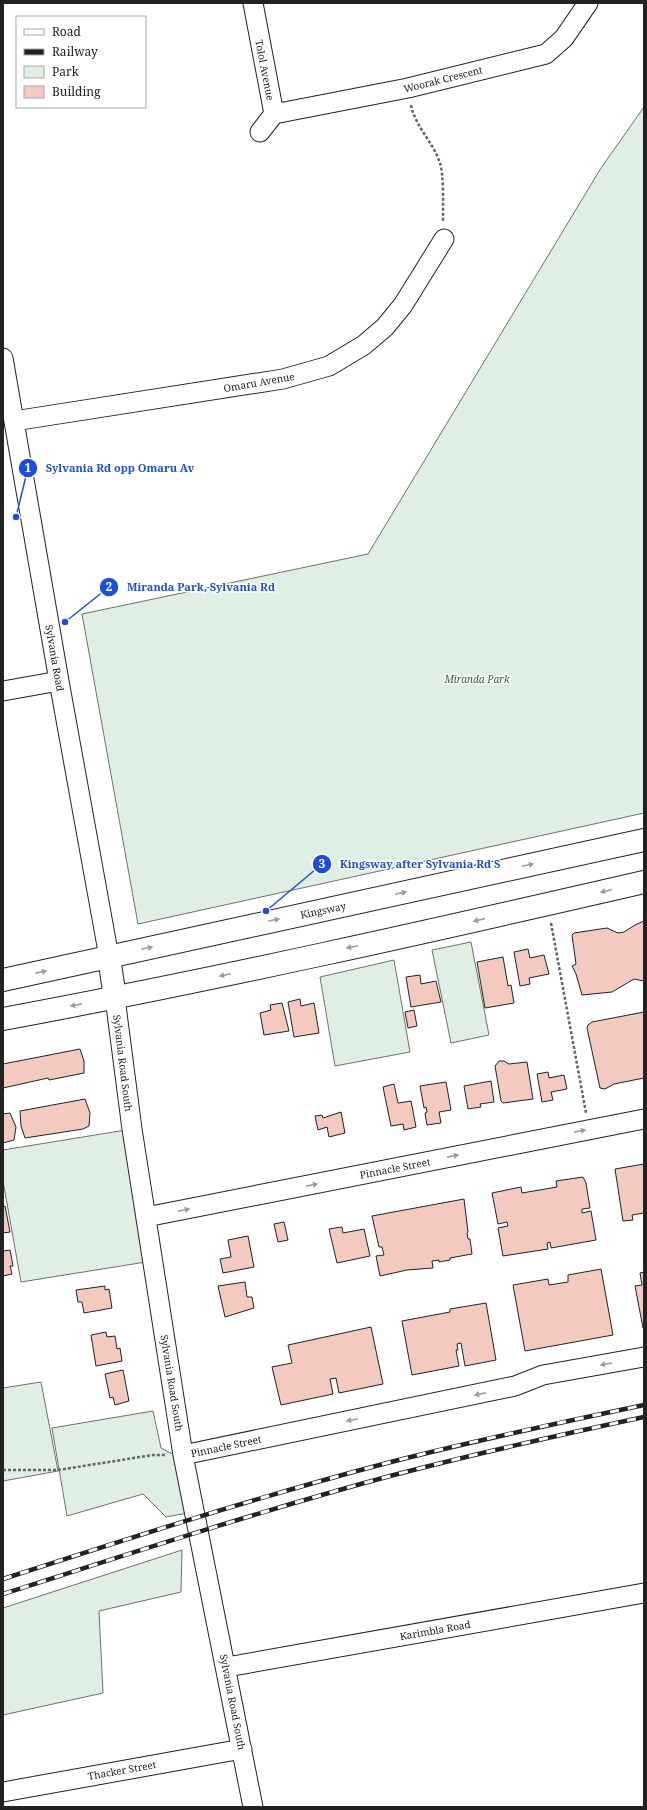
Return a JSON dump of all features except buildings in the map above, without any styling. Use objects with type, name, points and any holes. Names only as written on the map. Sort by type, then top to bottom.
[{"type":"main road","name":"Kingsway","points":[[3,980],[644,840]]},
{"type":"main road","points":[[3,1019],[115,998],[449,927],[644,882]]},
{"type":"main road","name":"Sylvania Road South","points":[[109,957],[115,998]]},
{"type":"street","name":"Tolol Avenue","points":[[253,3],[274,114],[260,132]]},
{"type":"street","name":"Woorak Crescent","points":[[274,114],[408,88],[546,54],[564,38],[588,3]]},
{"type":"street","name":"Omaru Avenue","points":[[10,410],[283,379],[329,366],[364,345],[385,327],[402,305],[444,239]]},
{"type":"street","name":"Sylvania Road","points":[[3,358],[10,410],[109,957]]},
{"type":"street","points":[[3,691],[58,681]]},
{"type":"street","name":"Sylvania Road South","points":[[115,998],[132,1129],[183,1455],[227,1667],[253,1807]]},
{"type":"street","name":"Pinnacle Street","points":[[146,1218],[644,1119]]},
{"type":"street","name":"Pinnacle Street","points":[[183,1455],[515,1386],[543,1375],[644,1357]]},
{"type":"street","name":"Karimbla Road","points":[[227,1667],[644,1593]]},
{"type":"street","name":"Thacker Street","points":[[3,1792],[242,1749]]},
{"type":"path","points":[[408,88],[413,116],[430,141],[440,164],[444,239]]},
{"type":"path","points":[[550,923],[589,1129]]},
{"type":"path","points":[[3,1470],[58,1470],[153,1455],[183,1455]]},
{"type":"green space","name":"Miranda Park","points":[[644,107],[644,813],[138,924],[82,614],[368,554],[601,168]]},
{"type":"green space","points":[[471,942],[489,1035],[451,1043],[432,950]]},
{"type":"green space","points":[[394,960],[410,1052],[335,1066],[320,977]]},
{"type":"green space","points":[[132,1129],[152,1261],[21,1282],[3,1181],[3,1150]]},
{"type":"green space","points":[[41,1382],[58,1471],[3,1481],[3,1388]]},
{"type":"green space","points":[[153,1411],[161,1448],[180,1458],[193,1512],[166,1517],[143,1494],[67,1516],[52,1428]]},
{"type":"green space","points":[[182,1550],[181,1592],[99,1611],[103,1693],[3,1715],[3,1608]]},
{"type":"railway","points":[[3,1579],[194,1518],[338,1476],[547,1425],[644,1405]]},
{"type":"railway","points":[[3,1594],[341,1489],[453,1460],[644,1417]]},
{"type":"place","name":"Sylvania Rd opp Omaru Av","points":[[16,517]]},
{"type":"place","name":"Miranda Park, Sylvania Rd","points":[[65,622]]},
{"type":"place","name":"Kingsway after Sylvania Rd S","points":[[266,911]]}]
